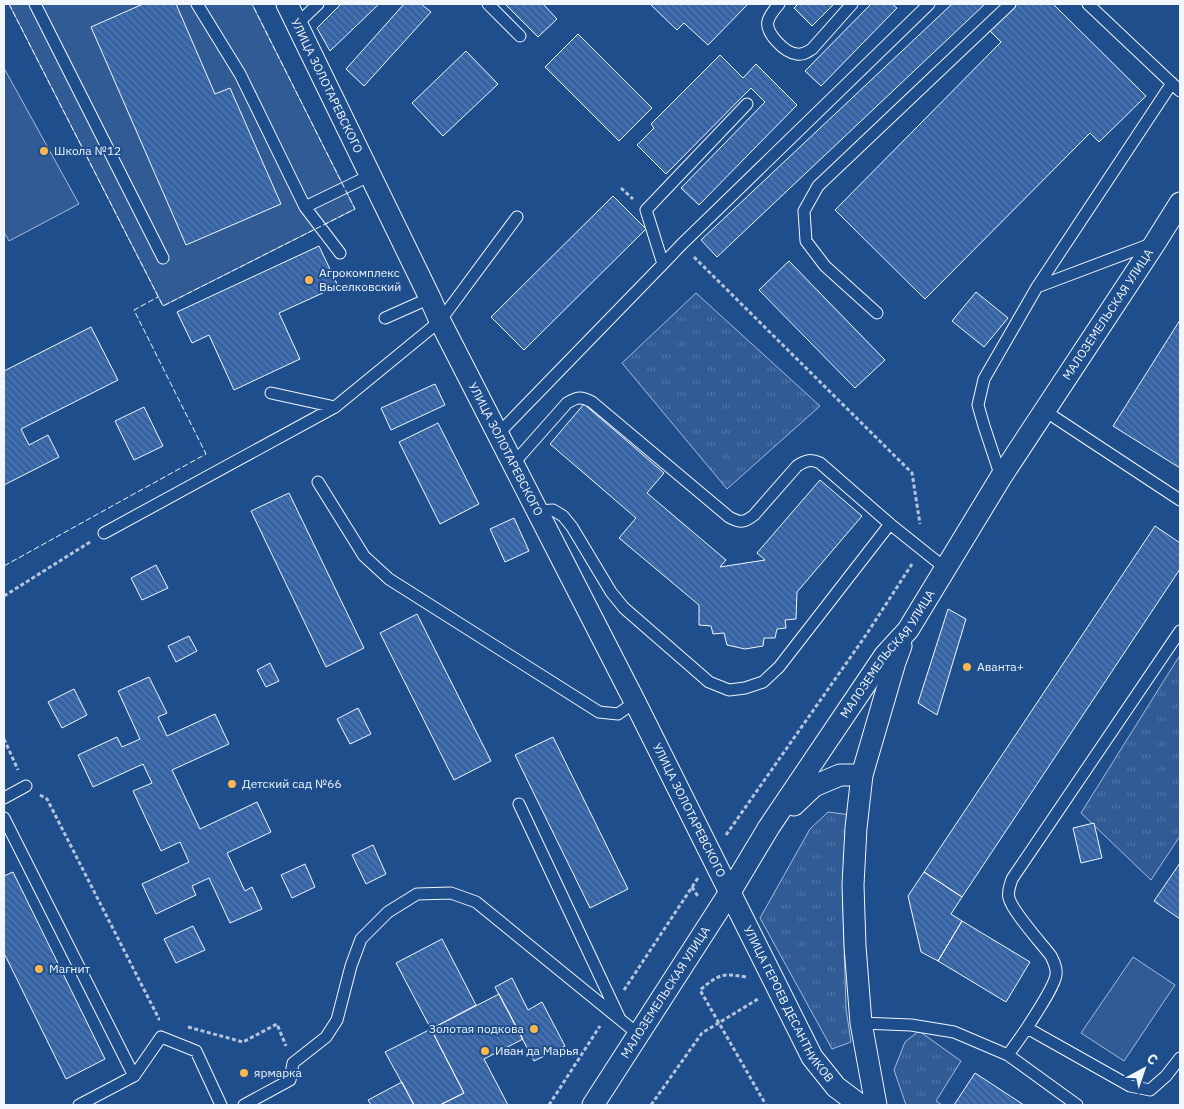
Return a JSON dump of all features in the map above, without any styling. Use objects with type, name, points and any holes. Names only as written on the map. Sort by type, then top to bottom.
[{"type":"street","name":"УЛИЦА ЗОЛОТАРЕВСКОГО","points":[[287,4],[440,321],[730,892]]},
{"type":"street","name":"МАЛОЗЕМЕЛЬСКАЯ УЛИЦА","points":[[593,1105],[730,892],[769,827],[885,655],[908,630],[1001,477],[1180,203]]},
{"type":"street","points":[[876,1105],[861,1023],[855,946],[853,885],[856,828],[862,775],[895,662],[908,630]]},
{"type":"street","points":[[769,827],[814,786],[840,775],[862,775]]},
{"type":"street","name":"УЛИЦА ГЕРОЕВ ДЕСАНТНИКОВ","points":[[730,892],[812,1057],[836,1087],[860,1105]]},
{"type":"lane","points":[[35,4],[163,258]]},
{"type":"lane","points":[[197,4],[240,74],[306,207],[340,253]]},
{"type":"lane","points":[[297,24],[318,4]]},
{"type":"lane","points":[[488,4],[520,36]]},
{"type":"lane","points":[[779,4],[771,13],[768,21],[768,30],[773,38],[787,50],[795,54],[805,54],[812,49],[852,4]]},
{"type":"lane","points":[[498,434],[681,245],[929,4]]},
{"type":"lane","points":[[878,313],[825,266],[806,241],[804,210],[818,186],[1010,4]]},
{"type":"lane","points":[[1001,477],[978,405],[984,379],[1037,287],[1176,87],[1088,4]]},
{"type":"lane","points":[[663,264],[646,210],[747,104]]},
{"type":"lane","points":[[306,207],[371,175]]},
{"type":"lane","points":[[104,533],[335,406],[440,321],[516,217]]},
{"type":"lane","points":[[1037,287],[1155,243]]},
{"type":"lane","points":[[385,318],[430,298]]},
{"type":"lane","points":[[271,393],[335,406]]},
{"type":"lane","points":[[513,464],[567,403],[575,398],[584,398],[592,402],[729,517],[737,521],[746,521],[754,515],[797,466],[804,461],[812,460],[820,463],[890,524],[945,568]]},
{"type":"lane","points":[[1045,411],[1180,500]]},
{"type":"lane","points":[[318,482],[364,556],[389,579],[599,712],[618,714],[635,702]]},
{"type":"lane","points":[[537,511],[553,510],[563,516],[624,608],[709,682],[729,690],[745,688],[763,682],[779,667],[890,524]]},
{"type":"lane","points":[[1008,1055],[1053,985],[1056,975],[1056,965],[1052,956],[1009,899],[1008,889],[1012,879],[1180,630]]},
{"type":"lane","points":[[4,798],[26,786]]},
{"type":"lane","points":[[520,804],[612,1008],[621,1020],[638,1034]]},
{"type":"lane","points":[[4,818],[134,1076]]},
{"type":"lane","points":[[244,1105],[290,1080],[293,1063],[326,1037],[337,1020],[351,966],[361,939],[388,912],[417,894],[451,893],[476,902],[612,1008]]},
{"type":"lane","points":[[861,1023],[911,1025],[954,1032],[1008,1055],[1076,1105]]},
{"type":"lane","points":[[1027,1028],[1130,1086],[1150,1090],[1166,1076],[1180,1058]]},
{"type":"lane","points":[[79,1105],[134,1076],[161,1037],[196,1051],[221,1105]]},
{"type":"path","points":[[621,188],[646,210]]},
{"type":"path","points":[[549,1105],[711,856],[866,635],[924,547],[912,473],[681,245]]},
{"type":"path","points":[[4,596],[104,533]]},
{"type":"path","points":[[4,739],[26,786],[47,799],[159,1018],[168,1021]]},
{"type":"path","points":[[752,978],[730,974],[715,977],[700,990],[766,1105]]},
{"type":"path","points":[[651,1105],[702,1032],[762,997]]},
{"type":"path","points":[[187,1026],[242,1042],[277,1024],[293,1063]]},
{"type":"green space","points":[[9,4],[252,4],[355,209],[163,306]]},
{"type":"green space","points":[[4,68],[79,204],[9,241],[4,232]]},
{"type":"green space","points":[[696,293],[820,406],[727,489],[622,363]]},
{"type":"green space","points":[[1180,655],[1180,836],[1151,880],[1081,813]]},
{"type":"green space","points":[[828,812],[851,815],[843,909],[846,1009],[851,1042],[832,1049],[760,918],[810,829]]},
{"type":"green space","points":[[1133,957],[1175,985],[1124,1061],[1081,1033]]},
{"type":"green space","points":[[919,1031],[961,1061],[936,1101],[942,1105],[906,1105],[894,1070],[905,1042]]},
{"type":"building","points":[[143,4],[176,4],[215,94],[230,88],[281,204],[186,245],[91,27]]},
{"type":"building","points":[[341,4],[379,4],[330,51],[317,28]]},
{"type":"building","points":[[404,4],[421,4],[431,12],[364,86],[346,69]]},
{"type":"building","points":[[505,4],[543,4],[557,19],[538,37]]},
{"type":"building","points":[[650,4],[748,4],[708,45],[684,23],[677,30]]},
{"type":"building","points":[[798,4],[834,4],[812,26],[794,8]]},
{"type":"building","points":[[871,4],[892,4],[897,8],[821,86],[805,71]]},
{"type":"building","points":[[952,4],[985,4],[717,257],[701,240]]},
{"type":"building","points":[[1017,4],[1053,4],[1146,96],[1099,142],[1090,133],[925,299],[835,210],[1001,42],[990,31]]},
{"type":"building","points":[[578,34],[652,108],[619,141],[545,67]]},
{"type":"building","points":[[466,51],[498,84],[443,136],[412,103]]},
{"type":"building","points":[[720,55],[743,78],[756,64],[797,105],[699,205],[681,188],[765,102],[751,88],[666,174],[637,145],[654,128],[651,124]]},
{"type":"building","points":[[613,196],[646,229],[524,350],[491,317]]},
{"type":"building","points":[[319,246],[338,286],[279,313],[300,359],[234,390],[209,335],[192,343],[177,312]]},
{"type":"building","points":[[789,261],[885,360],[855,388],[759,290]]},
{"type":"building","points":[[976,292],[1008,318],[984,347],[952,321]]},
{"type":"building","points":[[1180,320],[1180,468],[1113,426]]},
{"type":"building","points":[[91,327],[118,380],[21,429],[29,445],[48,435],[59,457],[4,485],[4,371]]},
{"type":"building","points":[[435,384],[445,405],[391,430],[381,408]]},
{"type":"building","points":[[584,404],[664,473],[647,493],[726,560],[720,567],[765,560],[757,553],[820,480],[862,516],[797,592],[796,619],[785,620],[786,628],[777,629],[775,638],[764,638],[763,646],[745,649],[727,645],[724,633],[713,634],[711,626],[699,625],[699,605],[619,538],[636,518],[550,444]]},
{"type":"building","points":[[144,407],[163,446],[134,460],[115,421]]},
{"type":"building","points":[[438,423],[479,504],[440,524],[399,442]]},
{"type":"building","points":[[289,493],[364,648],[326,667],[251,511]]},
{"type":"building","points":[[514,518],[529,551],[505,562],[490,529]]},
{"type":"building","points":[[1155,526],[1180,543],[1180,569],[962,897],[924,872]]},
{"type":"building","points":[[156,565],[168,588],[142,600],[131,578]]},
{"type":"building","points":[[948,609],[966,619],[937,715],[918,703]]},
{"type":"building","points":[[417,614],[491,761],[454,780],[380,633]]},
{"type":"building","points":[[189,636],[197,651],[176,662],[168,646]]},
{"type":"building","points":[[270,663],[279,681],[266,687],[257,670]]},
{"type":"building","points":[[149,677],[167,713],[158,717],[167,736],[215,714],[229,744],[172,770],[200,829],[257,802],[271,832],[227,853],[245,891],[252,887],[262,909],[230,923],[209,878],[192,886],[196,895],[156,914],[142,884],[189,862],[180,842],[161,851],[133,791],[152,783],[143,764],[93,787],[78,755],[117,737],[122,747],[140,739],[118,691]]},
{"type":"building","points":[[74,689],[87,715],[62,728],[48,702]]},
{"type":"building","points":[[358,708],[371,734],[350,744],[337,719]]},
{"type":"building","points":[[553,737],[628,889],[590,908],[515,755]]},
{"type":"building","points":[[1094,823],[1102,858],[1081,863],[1073,828]]},
{"type":"building","points":[[373,845],[386,874],[366,884],[352,855]]},
{"type":"building","points":[[1180,863],[1180,919],[1154,901]]},
{"type":"building","points":[[305,864],[315,887],[292,898],[281,875]]},
{"type":"building","points":[[13,872],[105,1059],[66,1079],[4,953],[4,876]]},
{"type":"building","points":[[924,872],[962,897],[951,914],[962,921],[938,961],[921,952],[908,896]]},
{"type":"building","points":[[962,921],[1030,962],[1006,1002],[938,961]]},
{"type":"building","points":[[193,926],[205,950],[176,963],[164,939]]},
{"type":"building","points":[[442,939],[476,1005],[431,1029],[396,963]]},
{"type":"building","points":[[512,978],[528,1010],[542,1002],[565,1046],[534,1061],[495,987]]},
{"type":"building","points":[[499,994],[523,1039],[484,1059],[508,1105],[440,1105],[464,1093],[431,1029]]},
{"type":"building","points":[[431,1029],[464,1093],[440,1105],[414,1105],[385,1052]]},
{"type":"building","points":[[975,1073],[1024,1105],[954,1105]]},
{"type":"building","points":[[402,1082],[414,1105],[371,1105],[368,1100]]},
{"type":"fence","points":[[9,4],[163,306],[355,209],[252,4]]},
{"type":"fence","points":[[4,566],[206,454],[134,310],[158,297]]},
{"type":"place","name":"Школа №12","points":[[44,151]]},
{"type":"place","name":"Агрокомплекс Выселковский","points":[[309,280]]},
{"type":"place","name":"Аванта+","points":[[967,667]]},
{"type":"place","name":"Детский сад №66","points":[[232,784]]},
{"type":"place","name":"Магнит","points":[[39,969]]},
{"type":"place","name":"Золотая подкова","points":[[534,1029]]},
{"type":"place","name":"Иван да Марья","points":[[485,1051]]},
{"type":"place","name":"ярмарка","points":[[244,1073]]}]
